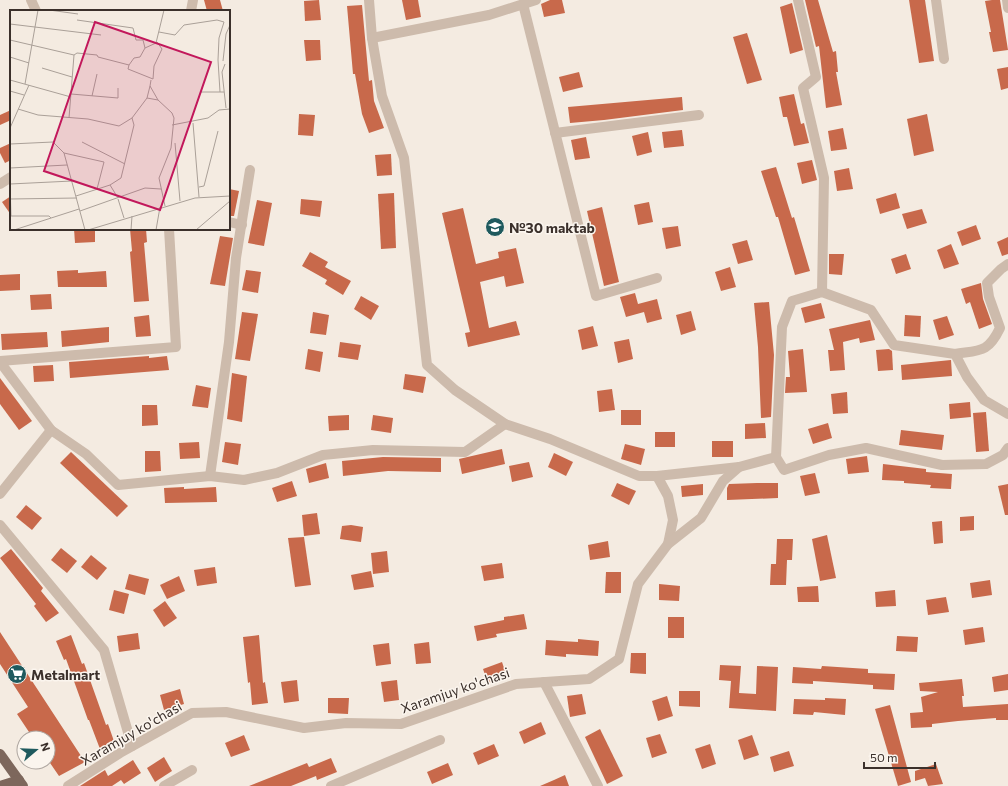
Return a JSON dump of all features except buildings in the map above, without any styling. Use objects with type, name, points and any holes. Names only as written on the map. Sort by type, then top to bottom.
[{"type":"main road","points":[[0,754],[21,783]]},
{"type":"main road","points":[[0,780],[21,783]]},
{"type":"main road","points":[[0,786],[21,783]]},
{"type":"street","points":[[31,0],[36,10]]},
{"type":"street","points":[[191,10],[193,0]]},
{"type":"street","points":[[369,0],[372,38],[382,96],[404,158],[427,365],[455,390],[505,424],[550,439],[639,476],[657,476],[739,467],[776,457]]},
{"type":"street","points":[[501,0],[501,11]]},
{"type":"street","points":[[372,38],[501,11],[536,0]]},
{"type":"street","points":[[798,0],[816,77],[803,88],[824,178],[822,292]]},
{"type":"street","points":[[936,0],[944,59]]},
{"type":"street","points":[[1007,0],[1008,8]]},
{"type":"street","points":[[523,4],[596,296],[657,278]]},
{"type":"street","points":[[555,133],[699,116]]},
{"type":"street","points":[[210,476],[229,342],[236,258],[250,170]]},
{"type":"street","points":[[0,184],[10,178]]},
{"type":"street","points":[[230,222],[242,225]]},
{"type":"street","points":[[0,362],[176,347],[170,230]]},
{"type":"street","points":[[1008,264],[1001,268],[987,283],[989,297],[1000,328],[995,339],[984,350],[955,354],[894,345],[871,310],[822,292],[792,301],[782,327],[776,457],[784,470],[829,455],[866,448],[942,465],[986,464],[1003,455],[1008,448]]},
{"type":"street","points":[[955,354],[967,377],[984,400],[1008,414]]},
{"type":"street","points":[[0,362],[51,430],[86,454],[118,485],[210,476],[244,480],[277,473],[323,455],[373,450],[465,452],[505,424]]},
{"type":"street","points":[[0,494],[51,430]]},
{"type":"street","points":[[668,544],[701,518],[723,481],[739,467]]},
{"type":"street","points":[[657,476],[668,496],[673,520],[668,544]]},
{"type":"street","points":[[0,525],[104,650],[132,746]]},
{"type":"street","name":"Xaramjuy ko'chasi","points":[[68,786],[132,746],[192,713],[226,712],[304,728],[346,723],[401,724],[516,684],[589,679],[619,659],[638,584],[668,544]]},
{"type":"street","points":[[544,682],[598,786]]},
{"type":"street","points":[[331,786],[440,740]]},
{"type":"street","points":[[164,786],[192,770]]},
{"type":"place","name":"№30 maktab","points":[[495,227]]},
{"type":"place","name":"Metalmart","points":[[17,674]]}]
